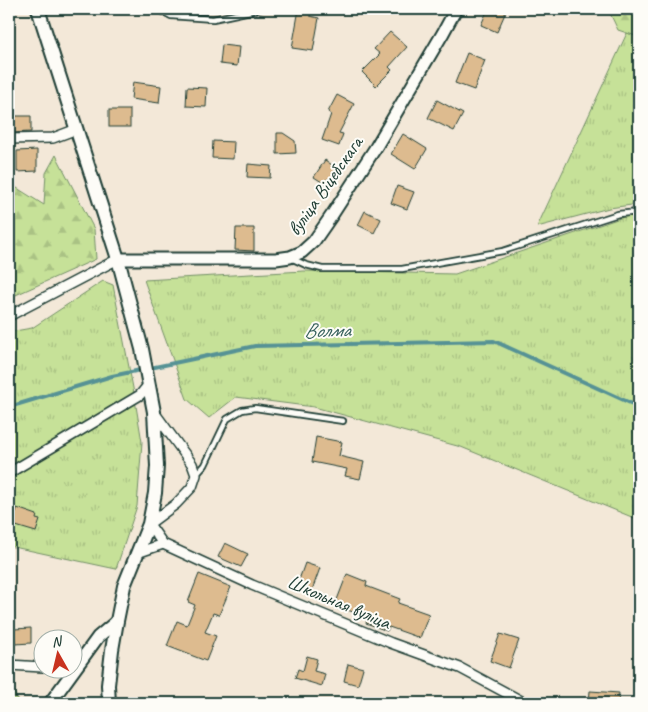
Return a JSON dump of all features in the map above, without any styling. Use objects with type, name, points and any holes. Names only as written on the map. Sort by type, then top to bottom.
[{"type":"main road","points":[[38,9],[118,259],[142,349],[154,412],[157,466],[155,493],[149,524],[124,586],[112,650],[108,685],[109,703]]},
{"type":"street","name":"вуліца Віцебскага","points":[[118,259],[259,260],[290,257],[302,252],[314,241],[381,139],[456,9]]},
{"type":"street","points":[[9,139],[53,138],[77,129]]},
{"type":"street","points":[[9,316],[118,259]]},
{"type":"street","points":[[9,473],[140,395],[149,384]]},
{"type":"street","points":[[137,553],[163,544],[149,524],[181,499],[192,487],[196,476],[192,464],[154,412]]},
{"type":"street","name":"Школьная вуліца","points":[[163,544],[252,585],[391,643],[460,668],[525,703]]},
{"type":"street","points":[[82,657],[98,637],[117,621]]},
{"type":"street","points":[[9,664],[32,666]]},
{"type":"street","points":[[50,703],[66,680]]},
{"type":"lane","points":[[158,9],[171,16],[213,19],[260,9]]},
{"type":"lane","points":[[290,257],[306,265],[322,269],[402,269],[502,251],[618,214],[639,212]]},
{"type":"lane","points":[[196,476],[205,465],[227,419],[242,410],[255,408],[343,421]]},
{"type":"green space","points":[[608,9],[639,9],[639,37],[618,30]]},
{"type":"green space","points":[[627,33],[639,37],[639,204],[609,208],[537,227]]},
{"type":"green space","points":[[56,155],[94,229],[96,259],[9,298],[9,183],[44,205],[46,173]]},
{"type":"green space","points":[[639,215],[639,520],[461,447],[314,407],[236,397],[209,418],[187,399],[144,280],[304,271],[455,274],[623,217]]},
{"type":"green space","points":[[103,281],[113,285],[142,442],[137,506],[116,569],[9,546],[9,332],[32,328]]},
{"type":"green space","points":[[9,690],[13,691],[20,703],[9,703]]},
{"type":"building","points":[[299,9],[311,10],[310,16],[319,18],[313,51],[292,48]]},
{"type":"building","points":[[488,9],[507,9],[497,32],[481,25]]},
{"type":"building","points":[[390,32],[407,47],[389,67],[392,70],[376,86],[362,72],[380,54],[374,49]]},
{"type":"building","points":[[222,45],[239,47],[237,66],[220,64]]},
{"type":"building","points":[[467,53],[485,60],[474,90],[455,83]]},
{"type":"building","points":[[133,82],[161,86],[159,103],[131,99]]},
{"type":"building","points":[[187,87],[207,88],[206,107],[186,106]]},
{"type":"building","points":[[337,95],[354,104],[339,133],[343,134],[339,146],[322,140],[331,114],[328,112]]},
{"type":"building","points":[[437,100],[463,114],[454,131],[428,118]]},
{"type":"building","points":[[109,110],[130,110],[130,127],[109,127]]},
{"type":"building","points":[[9,116],[31,116],[31,132],[9,133]]},
{"type":"building","points":[[277,133],[283,133],[295,141],[296,153],[277,154]]},
{"type":"building","points":[[403,134],[427,149],[415,169],[391,154]]},
{"type":"building","points":[[213,141],[234,142],[233,159],[212,158]]},
{"type":"building","points":[[37,150],[37,171],[17,172],[17,151]]},
{"type":"building","points":[[325,160],[342,172],[335,182],[327,179],[325,184],[314,177]]},
{"type":"building","points":[[248,164],[271,166],[270,178],[247,177]]},
{"type":"building","points":[[397,186],[414,192],[407,209],[391,203]]},
{"type":"building","points":[[365,211],[381,219],[374,233],[358,225]]},
{"type":"building","points":[[236,228],[254,228],[254,251],[235,250]]},
{"type":"building","points":[[316,437],[342,442],[339,456],[364,462],[360,479],[345,476],[347,469],[312,462]]},
{"type":"building","points":[[17,508],[37,515],[36,519],[40,520],[36,532],[9,524],[12,511],[16,513]]},
{"type":"building","points":[[225,543],[248,554],[241,567],[218,557]]},
{"type":"building","points":[[305,563],[320,568],[311,593],[296,588]]},
{"type":"building","points":[[199,574],[231,587],[219,615],[213,613],[205,632],[216,636],[206,661],[167,646],[177,621],[187,625],[195,605],[188,602]]},
{"type":"building","points":[[347,574],[367,582],[366,586],[400,599],[398,603],[429,614],[420,638],[389,627],[387,631],[366,623],[368,618],[335,605]]},
{"type":"building","points":[[31,628],[31,643],[15,644],[14,629]]},
{"type":"building","points":[[500,634],[519,640],[509,668],[490,661]]},
{"type":"building","points":[[307,656],[317,659],[314,671],[325,674],[322,686],[295,678],[298,669],[303,671]]},
{"type":"building","points":[[348,664],[363,668],[358,685],[344,681]]},
{"type":"building","points":[[590,691],[619,693],[618,703],[589,703]]},
{"type":"waterway","name":"Волма","points":[[9,407],[112,376],[255,346],[494,341],[639,407]]}]
